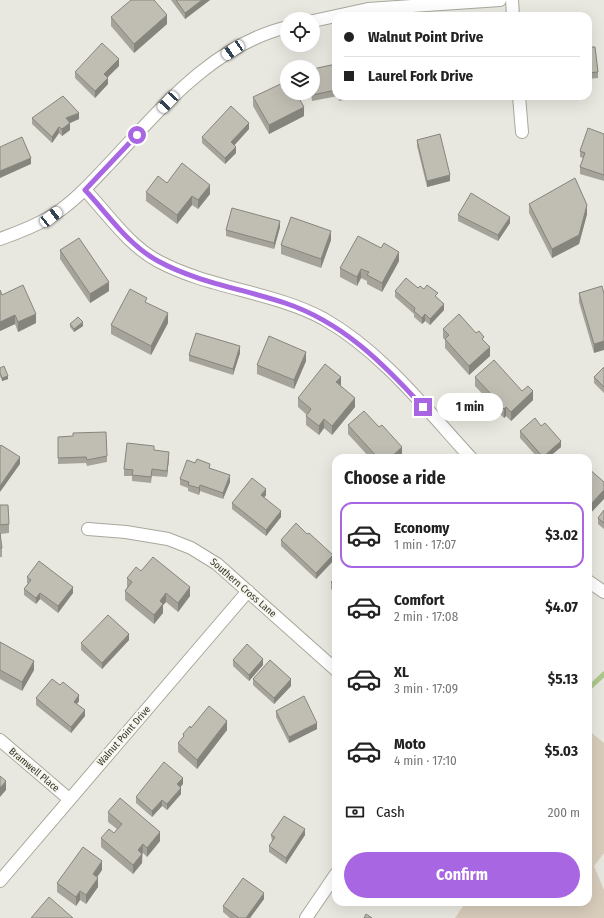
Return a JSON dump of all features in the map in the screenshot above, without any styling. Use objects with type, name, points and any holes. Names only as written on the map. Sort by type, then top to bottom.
[{"type":"street","points":[[342,12],[368,4],[500,0]]},
{"type":"street","points":[[512,0],[513,12]]},
{"type":"street","points":[[320,19],[332,15]]},
{"type":"street","points":[[0,239],[16,234],[51,217],[85,190],[179,91],[199,73],[233,50],[262,36],[280,30]]},
{"type":"street","points":[[519,100],[522,132]]},
{"type":"street","points":[[85,190],[134,244],[158,261],[194,276],[286,303],[323,319],[356,340],[404,386],[467,454]]},
{"type":"street","name":"Southern Cross Lane","points":[[88,529],[126,532],[174,541],[191,548],[217,564],[332,666]]},
{"type":"street","points":[[592,584],[604,592]]},
{"type":"street","name":"Walnut Point Drive","points":[[0,881],[248,592]]},
{"type":"street","name":"Bramwell Place","points":[[0,740],[69,799]]},
{"type":"street","points":[[306,918],[332,880]]},
{"type":"shaded area","points":[[592,733],[604,743],[604,853],[594,866],[604,890],[604,918],[455,918],[463,906],[592,906]]},
{"type":"building","points":[[131,0],[154,0],[167,15],[134,44],[111,17]]},
{"type":"building","points":[[176,0],[202,0],[185,13]]},
{"type":"building","points":[[102,43],[119,59],[104,74],[108,78],[95,91],[75,72]]},
{"type":"building","points":[[592,47],[595,47],[598,72],[592,73]]},
{"type":"building","points":[[332,65],[332,91],[320,93],[320,67]]},
{"type":"building","points":[[280,84],[280,100],[300,100],[304,107],[269,125],[253,97]]},
{"type":"building","points":[[63,96],[79,113],[66,118],[70,123],[62,129],[59,127],[52,137],[32,118]]},
{"type":"building","points":[[231,106],[249,123],[231,142],[236,147],[225,158],[202,137]]},
{"type":"building","points":[[588,128],[604,134],[604,175],[580,167],[585,153],[580,151]]},
{"type":"building","points":[[440,134],[450,175],[427,181],[417,140]]},
{"type":"building","points":[[22,137],[31,158],[0,171],[0,147]]},
{"type":"building","points":[[182,163],[210,185],[198,200],[192,196],[177,215],[146,192],[158,176],[167,183]]},
{"type":"building","points":[[575,178],[587,205],[579,235],[552,249],[529,204]]},
{"type":"building","points":[[471,193],[510,217],[498,235],[458,215]]},
{"type":"building","points":[[232,208],[280,221],[274,243],[226,230]]},
{"type":"building","points":[[291,217],[331,231],[321,259],[281,245]]},
{"type":"building","points":[[358,236],[381,248],[384,243],[399,252],[382,283],[367,275],[369,272],[361,269],[357,277],[340,268]]},
{"type":"building","points":[[79,238],[109,282],[90,294],[60,250]]},
{"type":"building","points":[[406,278],[418,288],[420,286],[424,289],[427,285],[438,293],[435,296],[444,304],[430,319],[425,314],[422,318],[414,311],[415,308],[395,291]]},
{"type":"building","points":[[23,285],[36,314],[18,322],[15,315],[0,322],[0,290],[2,295]]},
{"type":"building","points":[[602,286],[604,294],[604,341],[594,344],[579,293]]},
{"type":"building","points":[[130,289],[147,298],[145,302],[168,313],[151,346],[111,325]]},
{"type":"building","points":[[459,314],[476,333],[479,331],[484,337],[482,339],[490,347],[469,366],[445,339],[449,335],[443,329]]},
{"type":"building","points":[[78,317],[83,322],[74,329],[70,324]]},
{"type":"building","points":[[196,333],[240,346],[233,369],[189,355]]},
{"type":"building","points":[[269,336],[306,352],[294,380],[257,365]]},
{"type":"building","points":[[494,360],[522,391],[528,386],[533,391],[511,412],[506,407],[504,409],[496,401],[495,402],[490,397],[492,395],[475,377]]},
{"type":"building","points":[[325,364],[341,377],[336,382],[355,398],[332,426],[324,419],[319,426],[306,416],[311,409],[298,398]]},
{"type":"building","points":[[4,366],[8,376],[2,378],[0,368]]},
{"type":"building","points":[[604,367],[604,387],[594,377]]},
{"type":"building","points":[[364,411],[379,427],[382,425],[402,447],[394,454],[374,454],[348,425]]},
{"type":"building","points":[[535,418],[541,426],[545,423],[561,441],[546,454],[540,454],[520,431]]},
{"type":"building","points":[[106,432],[107,456],[87,460],[86,457],[58,458],[58,437],[73,436],[73,433]]},
{"type":"building","points":[[127,443],[154,446],[154,450],[169,452],[167,471],[152,469],[151,477],[132,475],[133,470],[124,469]]},
{"type":"building","points":[[1,445],[20,457],[0,486],[0,446]]},
{"type":"building","points":[[197,459],[210,464],[209,468],[230,475],[223,493],[200,485],[199,488],[188,485],[189,482],[180,479],[187,460],[195,463]]},
{"type":"building","points":[[592,472],[604,482],[604,490],[592,503]]},
{"type":"building","points":[[252,478],[266,489],[261,495],[281,511],[266,530],[232,503]]},
{"type":"building","points":[[0,505],[8,505],[9,524],[0,525]]},
{"type":"building","points":[[604,510],[604,523],[598,518]]},
{"type":"building","points":[[296,523],[332,554],[332,556],[316,573],[281,540]]},
{"type":"building","points":[[0,533],[2,548],[0,548]]},
{"type":"building","points":[[153,557],[190,587],[178,603],[166,593],[160,601],[163,604],[154,615],[125,591],[132,582],[127,578],[136,567],[141,571]]},
{"type":"building","points":[[39,561],[73,587],[58,606],[40,593],[36,598],[24,589],[31,580],[27,577]]},
{"type":"building","points":[[108,615],[129,634],[102,663],[81,643]]},
{"type":"building","points":[[0,642],[34,661],[22,682],[0,670]]},
{"type":"building","points":[[247,644],[263,659],[249,675],[233,660]]},
{"type":"building","points":[[270,660],[291,679],[274,698],[253,679]]},
{"type":"building","points":[[52,679],[60,685],[63,682],[79,695],[74,702],[85,710],[71,727],[36,698]]},
{"type":"building","points":[[304,696],[317,723],[289,737],[276,711]]},
{"type":"building","points":[[209,706],[227,721],[197,760],[178,743],[184,736],[183,734],[190,726],[191,728]]},
{"type":"building","points":[[164,762],[183,778],[177,784],[181,788],[167,804],[162,800],[152,811],[136,797]]},
{"type":"building","points":[[0,776],[6,781],[0,788]]},
{"type":"building","points":[[120,798],[160,832],[147,848],[143,844],[138,850],[142,854],[133,865],[101,838],[109,829],[114,833],[122,824],[108,812]]},
{"type":"building","points":[[284,816],[305,829],[286,858],[269,846],[275,837],[271,835]]},
{"type":"building","points":[[83,847],[102,861],[93,874],[98,878],[86,895],[80,891],[76,897],[57,883]]},
{"type":"building","points":[[243,878],[264,893],[246,918],[239,918],[223,906]]},
{"type":"building","points":[[49,897],[73,918],[31,918]]},
{"type":"building","points":[[366,914],[372,918],[364,918]]},
{"type":"waterway","points":[[592,685],[604,674]]},
{"type":"route","points":[[137,135],[85,190],[134,244],[158,261],[194,276],[286,303],[323,319],[356,340],[370,352],[423,407]]}]
